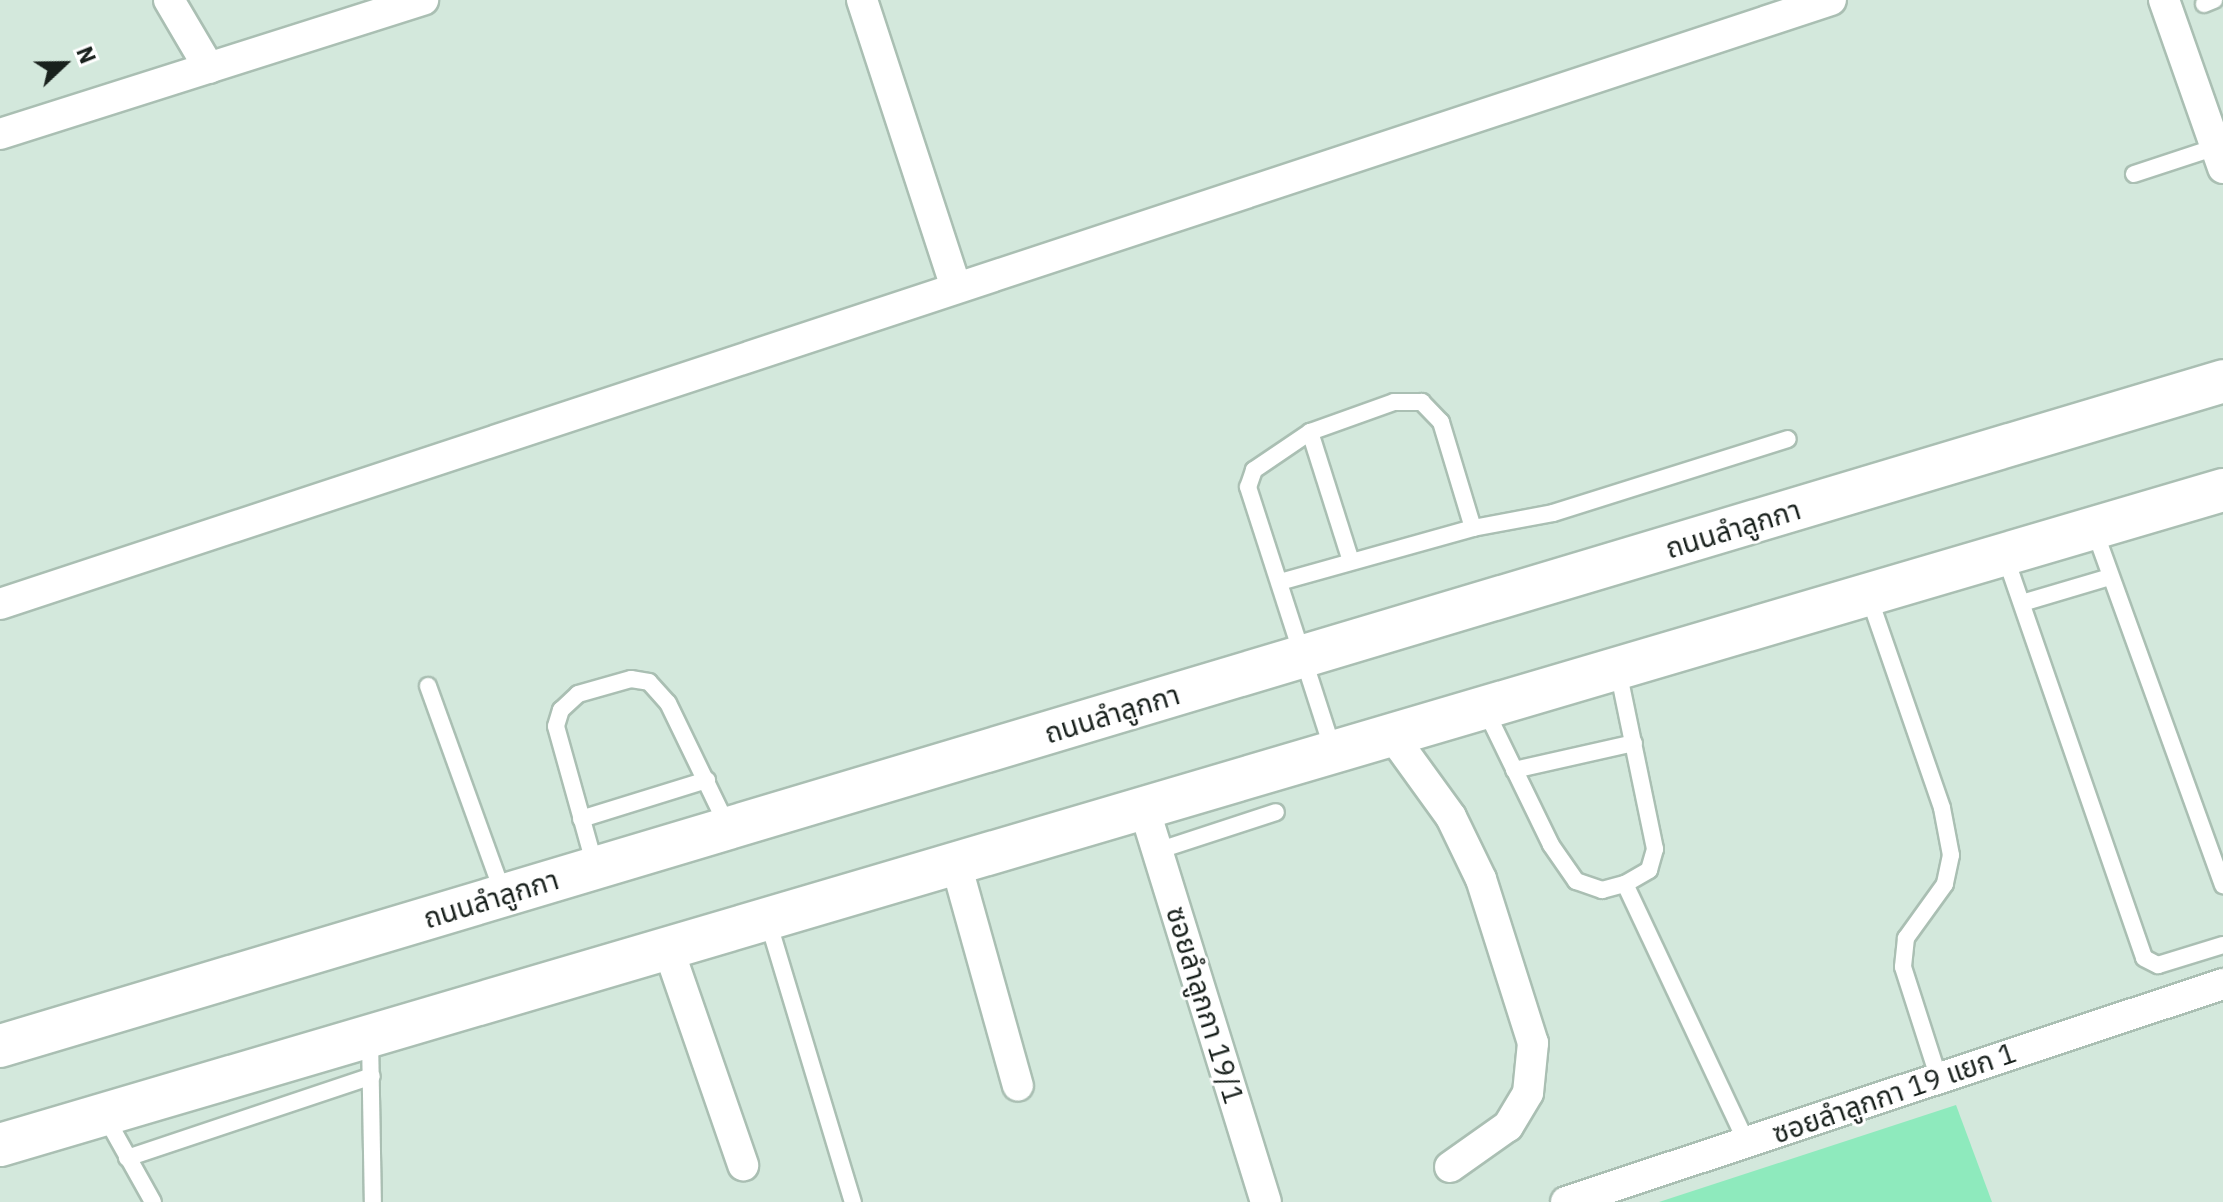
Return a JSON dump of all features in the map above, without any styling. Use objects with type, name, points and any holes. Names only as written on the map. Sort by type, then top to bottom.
[{"type":"main road","name":"ถนนลำลูกกา","points":[[0,1046],[2223,381]]},
{"type":"main road","points":[[0,1145],[104,1115],[371,1057],[668,948],[2223,490]]},
{"type":"street","points":[[169,0],[209,68]]},
{"type":"street","points":[[0,134],[423,0]]},
{"type":"street","points":[[862,0],[955,285]]},
{"type":"street","points":[[0,604],[955,285],[1831,0]]},
{"type":"street","points":[[2164,0],[2219,158]]},
{"type":"street","points":[[1391,734],[1451,817],[1481,879],[1533,1043],[1528,1093],[1508,1126],[1450,1167]]},
{"type":"street","name":"ซอยลำลูกกา 19/1","points":[[1144,808],[1266,1202]]},
{"type":"street","points":[[956,864],[1018,1086]]},
{"type":"street","points":[[668,948],[743,1165]]},
{"type":"street","name":"ซอยลำลูกกา 19 แยก 1","points":[[1566,1202],[1938,1076],[2223,984]]},
{"type":"lane","points":[[2134,174],[2219,158]]},
{"type":"lane","points":[[1333,753],[1306,656],[1248,487],[1254,470],[1310,432],[1394,402],[1422,402],[1441,422],[1473,528]]},
{"type":"lane","points":[[1310,432],[1351,561]]},
{"type":"lane","points":[[1280,582],[1473,528],[1553,513],[1788,439]]},
{"type":"lane","points":[[2094,529],[2223,885]]},
{"type":"lane","points":[[2005,555],[2144,958],[2158,965],[2223,945]]},
{"type":"lane","points":[[2022,603],[2110,577]]},
{"type":"lane","points":[[1868,595],[1942,808],[1951,855],[1945,884],[1906,938],[1903,967],[1938,1076]]},
{"type":"lane","points":[[1485,709],[1551,845],[1576,881],[1602,890],[1625,884],[1649,870],[1655,849],[1617,669]]},
{"type":"lane","points":[[595,868],[556,726],[561,710],[578,694],[631,679],[649,682],[668,703],[729,828]]},
{"type":"lane","points":[[428,686],[503,895]]},
{"type":"lane","points":[[1514,770],[1634,743]]},
{"type":"lane","points":[[581,819],[707,780]]},
{"type":"lane","points":[[1157,851],[1276,812]]},
{"type":"lane","points":[[1625,884],[1747,1143]]},
{"type":"lane","points":[[768,920],[853,1202]]},
{"type":"lane","points":[[127,1158],[371,1057],[373,1202]]},
{"type":"lane","points":[[104,1115],[153,1202]]},
{"type":"green space","points":[[1956,1105],[1992,1202],[1659,1202]]}]
